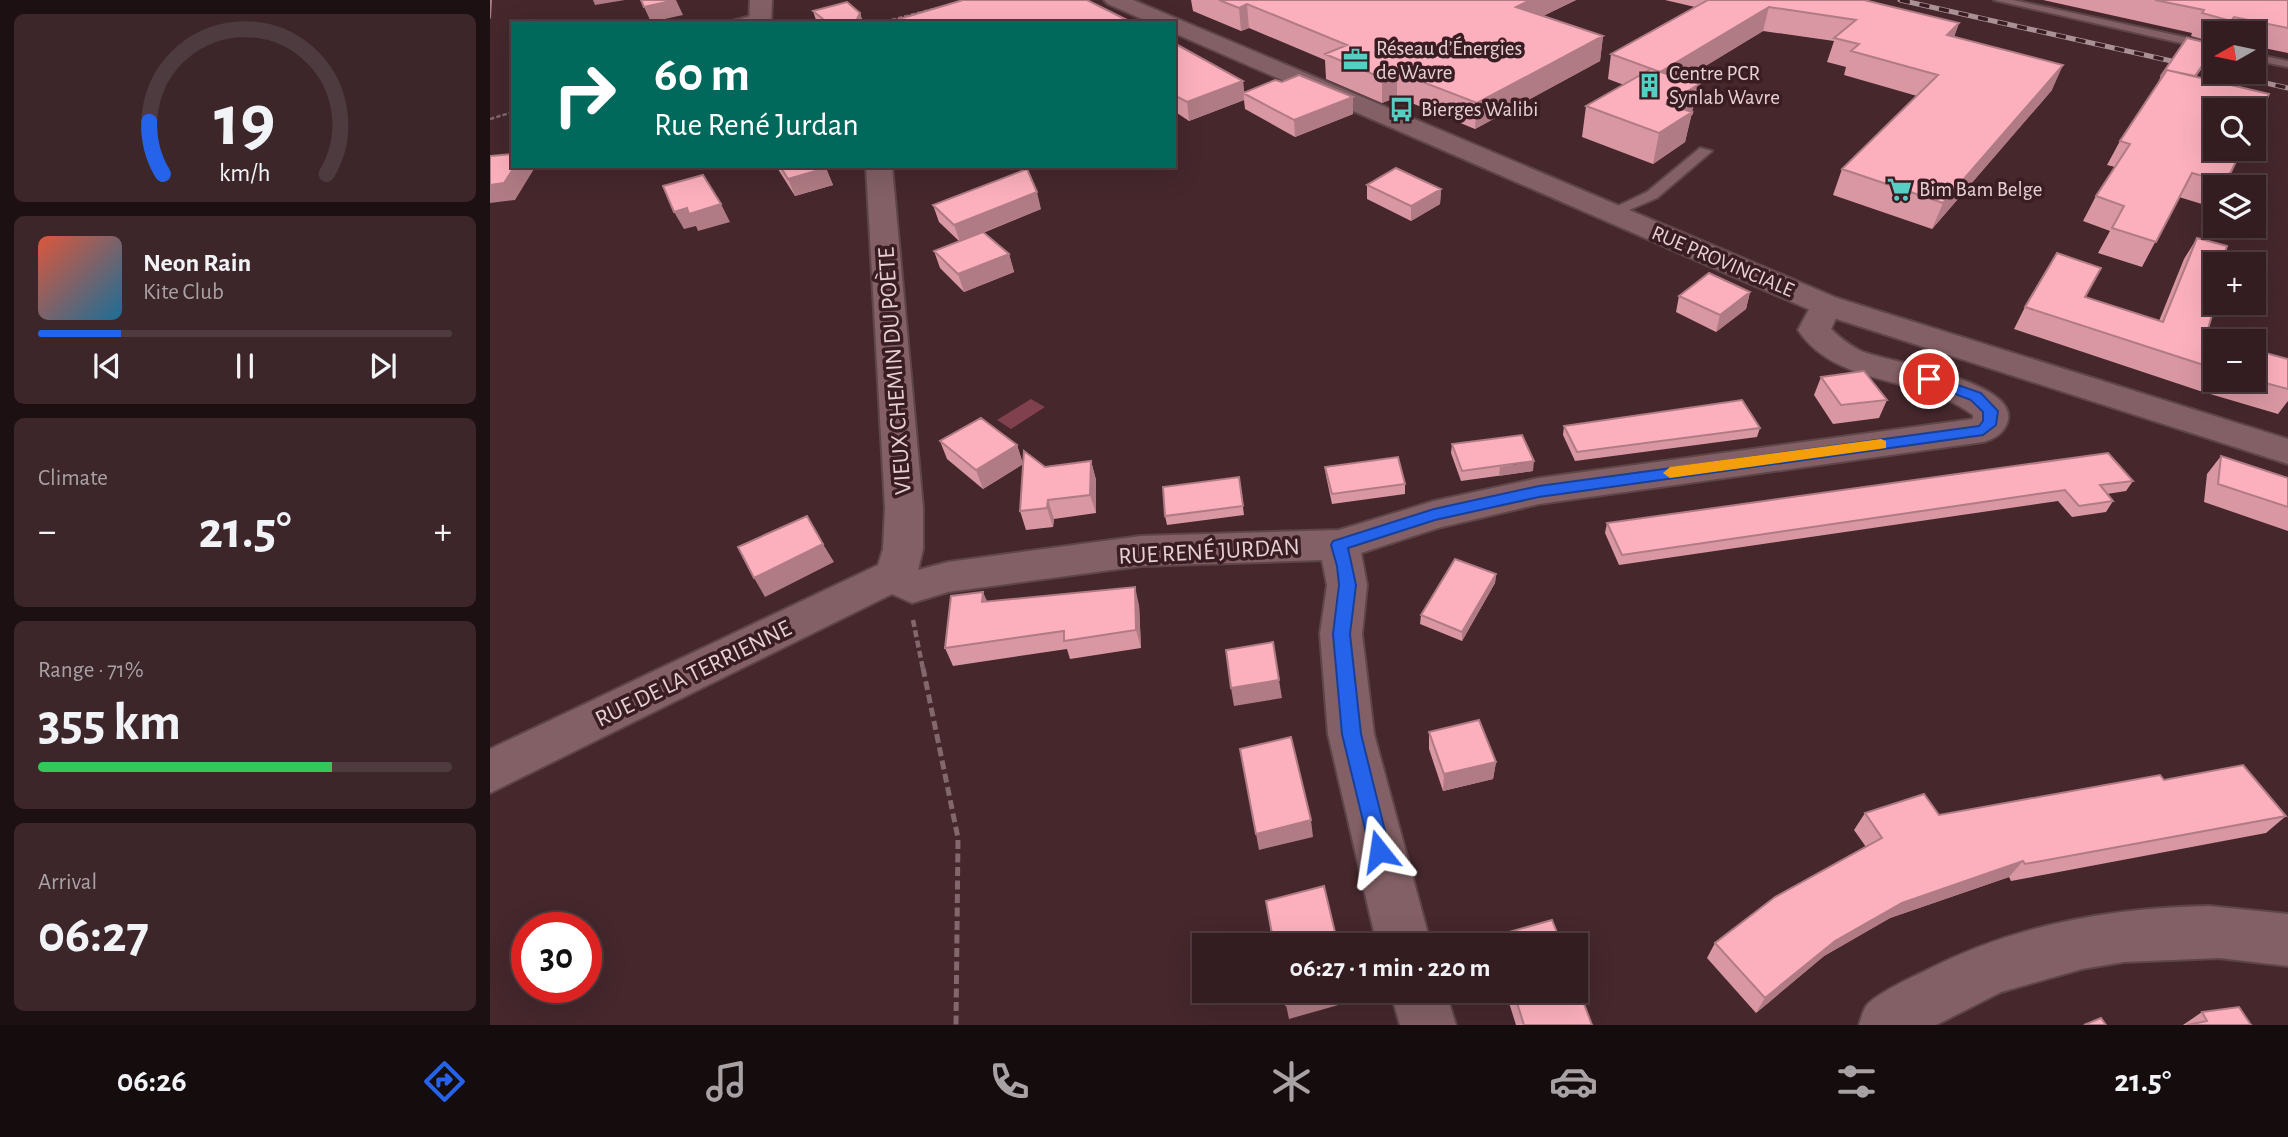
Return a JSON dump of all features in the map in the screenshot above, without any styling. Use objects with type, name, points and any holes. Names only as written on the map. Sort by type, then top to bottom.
[{"type":"street","name":"RUE PROVINCIALE","points":[[1115,0],[1165,21]]},
{"type":"street","name":"RUE PROVINCIALE","points":[[1176,26],[1826,305],[2288,452]]},
{"type":"street","name":"VIEUX CHEMIN DU POÈTE","points":[[879,168],[905,519],[903,549],[896,574]]},
{"type":"street","name":"RUE RENÉ JURDAN","points":[[896,574],[912,587],[948,577],[1141,551],[1339,545],[1434,515],[1539,491],[1983,430],[1990,422],[1991,411],[1976,397],[1951,385],[1863,362],[1824,344],[1814,330],[1826,305]]},
{"type":"street","points":[[1339,545],[1346,566],[1347,585],[1341,634],[1351,734],[1401,933]]},
{"type":"street","name":"RUE DE LA TERRIENNE","points":[[490,772],[896,574]]},
{"type":"street","points":[[1887,1025],[1965,979],[2051,949],[2151,933],[2210,932],[2288,940]]},
{"type":"street","points":[[1422,1003],[1428,1025]]},
{"type":"lane","points":[[1999,0],[2203,45]]},
{"type":"lane","points":[[2266,59],[2288,64]]},
{"type":"lane","points":[[1609,213],[1652,195],[1705,151]]},
{"type":"path","points":[[888,21],[941,7]]},
{"type":"path","points":[[490,119],[511,113]]},
{"type":"path","points":[[913,620],[958,838],[956,1025]]},
{"type":"shaded area","points":[[1031,399],[1045,407],[1011,429],[997,420]]},
{"type":"building","points":[[641,0],[675,0],[644,7]]},
{"type":"building","points":[[963,0],[1087,0],[1129,21],[893,21]]},
{"type":"building","points":[[1219,0],[1530,0],[1516,7],[1603,36],[1477,103],[1397,72],[1382,78],[1325,54],[1347,45],[1247,4],[1239,8]]},
{"type":"building","points":[[1708,0],[1864,0],[1959,23],[1947,35],[2063,65],[1943,203],[1842,169],[1938,75],[1851,51],[1859,44],[1834,38],[1856,20],[1769,7],[1660,72],[1611,54]]},
{"type":"building","points":[[2155,0],[2288,0],[2288,28],[2266,24],[2266,21],[2234,17],[2231,21],[2202,13],[2204,10]]},
{"type":"building","points":[[847,2],[860,13],[856,21],[826,21],[813,11]]},
{"type":"building","points":[[2187,38],[2203,42],[2203,65],[2195,76],[2167,70],[2161,76]]},
{"type":"building","points":[[1176,44],[1243,81],[1187,102],[1176,96]]},
{"type":"building","points":[[1651,69],[1699,84],[1667,104],[1692,112],[1659,133],[1586,106]]},
{"type":"building","points":[[2167,70],[2203,78],[2203,84],[2226,84],[2269,94],[2266,100],[2266,98],[2203,98],[2203,161],[2236,161],[2227,175],[2203,176],[2192,173],[2156,242],[2112,228],[2124,206],[2096,196],[2130,144],[2120,141]]},
{"type":"building","points":[[1299,75],[1353,97],[1294,120],[1243,93],[1275,80],[1282,82]]},
{"type":"building","points":[[511,154],[511,168],[514,168],[504,183],[490,185],[490,156]]},
{"type":"building","points":[[781,168],[826,168],[788,179]]},
{"type":"building","points":[[1396,168],[1441,189],[1411,206],[1367,185]]},
{"type":"building","points":[[1027,169],[1037,192],[954,225],[933,205]]},
{"type":"building","points":[[703,175],[721,204],[689,214],[687,208],[674,212],[663,186]]},
{"type":"building","points":[[983,232],[1009,254],[958,274],[934,251]]},
{"type":"building","points":[[2197,238],[2227,246],[2225,252],[2203,252],[2203,315],[2212,315],[2208,329],[2203,329],[2203,365],[2025,307],[2057,253],[2101,268],[2085,297],[2163,322]]},
{"type":"building","points":[[1709,273],[1750,292],[1720,315],[1679,296]]},
{"type":"building","points":[[2266,353],[2288,359],[2288,389],[2266,383]]},
{"type":"building","points":[[1864,371],[1887,400],[1841,405],[1821,377]]},
{"type":"building","points":[[1742,400],[1760,428],[1577,452],[1564,426]]},
{"type":"building","points":[[981,418],[1017,445],[976,470],[940,441]]},
{"type":"building","points":[[1522,435],[1534,461],[1462,471],[1452,444]]},
{"type":"building","points":[[1024,451],[1045,467],[1091,461],[1090,495],[1048,500],[1047,508],[1020,511]]},
{"type":"building","points":[[2108,453],[2133,481],[2100,485],[2113,501],[2079,506],[2065,490],[1622,555],[1607,523]]},
{"type":"building","points":[[2221,456],[2288,478],[2288,507],[2218,484]]},
{"type":"building","points":[[1398,457],[1405,484],[1332,494],[1325,467]]},
{"type":"building","points":[[1239,477],[1243,506],[1165,516],[1163,487]]},
{"type":"building","points":[[807,516],[823,544],[754,578],[738,547]]},
{"type":"building","points":[[1455,559],[1496,574],[1462,632],[1421,615]]},
{"type":"building","points":[[1135,587],[1136,630],[1064,641],[1064,631],[945,648],[951,596],[983,592],[982,602]]},
{"type":"building","points":[[1273,642],[1279,680],[1231,688],[1226,650]]},
{"type":"building","points":[[1479,720],[1496,762],[1444,774],[1429,732]]},
{"type":"building","points":[[1291,737],[1311,820],[1256,834],[1240,749]]},
{"type":"building","points":[[2243,765],[2286,816],[2025,864],[2023,861],[1902,903],[1835,941],[1765,998],[1715,943],[1775,897],[1882,838],[1865,813],[1924,794],[1939,815],[2160,775],[2164,780]]},
{"type":"building","points":[[1324,886],[1335,933],[1272,933],[1266,901]]},
{"type":"building","points":[[1552,920],[1557,933],[1506,933]]},
{"type":"building","points":[[1517,1003],[1584,1003],[1592,1025],[1524,1025]]},
{"type":"building","points":[[2239,1007],[2251,1025],[2187,1025],[2207,1021],[2202,1012]]},
{"type":"building","points":[[2101,1018],[2106,1025],[2084,1025]]},
{"type":"railway","points":[[1900,0],[2203,68]]},
{"type":"railway","points":[[2266,83],[2288,88]]},
{"type":"slow traffic","points":[[1670,473],[1881,444]]},
{"type":"place","name":"Réseau d’Énergies de Wavre","points":[[1356,60]]},
{"type":"place","name":"Centre PCR Synlab Wavre","points":[[1649,85]]},
{"type":"place","name":"Bierges Walibi","points":[[1401,109]]},
{"type":"place","name":"Bim Bam Belge","points":[[1899,189]]},
{"type":"route","points":[[1379,851],[1351,734],[1341,634],[1347,585],[1346,566],[1339,545],[1434,515],[1539,491],[1983,430],[1990,422],[1991,411],[1976,397],[1951,385],[1929,379]]}]
